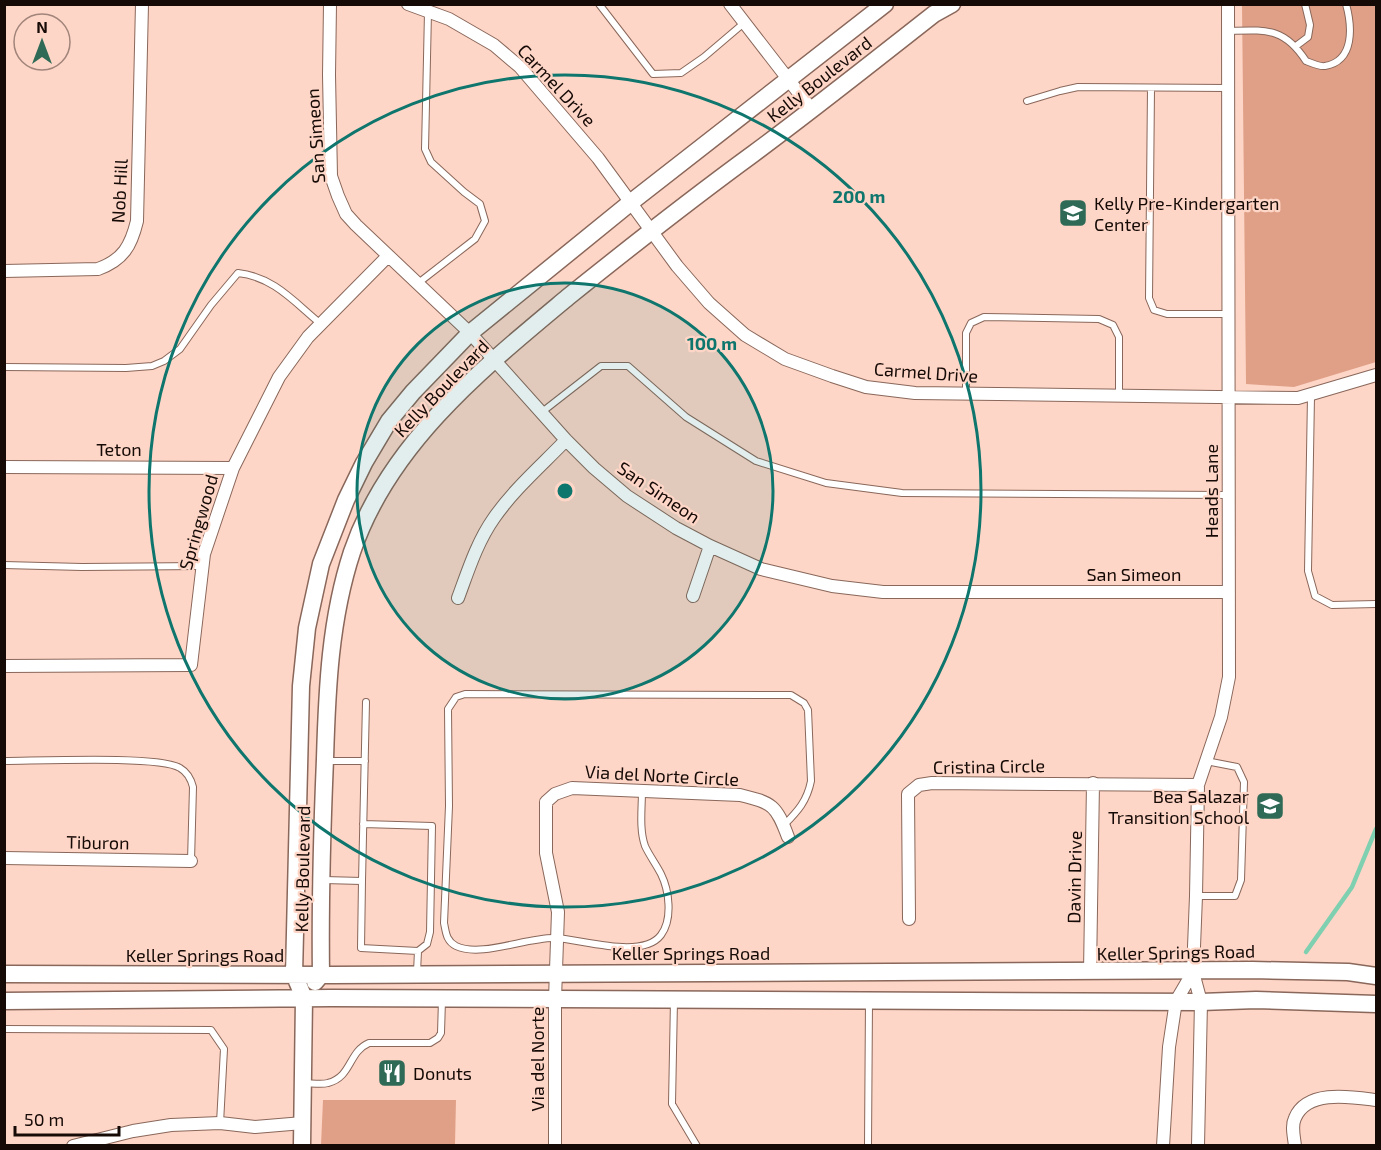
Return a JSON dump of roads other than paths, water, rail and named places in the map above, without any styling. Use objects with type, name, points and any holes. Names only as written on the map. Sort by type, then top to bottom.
[{"type":"main road","name":"Kelly Boulevard","points":[[302,1146],[304,998],[294,975],[301,686],[307,628],[321,564],[346,500],[364,463],[389,421],[413,392],[470,333],[630,202],[885,4]]},
{"type":"main road","name":"Kelly Boulevard","points":[[321,975],[320,880],[324,761],[333,637],[353,551],[367,516],[407,451],[433,419],[494,358],[650,230],[812,110],[934,14],[952,4]]},
{"type":"main road","points":[[299,761],[324,761]]},
{"type":"main road","name":"Keller Springs Road","points":[[4,974],[321,975],[1252,970],[1348,972],[1377,976]]},
{"type":"main road","points":[[869,1000],[870,973]]},
{"type":"main road","points":[[304,998],[321,975]]},
{"type":"main road","points":[[4,1001],[442,998],[1176,1002],[1256,1000],[1377,1004]]},
{"type":"street","name":"Nob Hill","points":[[4,271],[98,269],[112,264],[123,254],[134,234],[137,221],[142,4]]},
{"type":"street","name":"San Simeon","points":[[330,4],[329,75],[332,176],[346,214],[470,333],[566,440],[627,496],[676,528],[761,569],[832,586],[883,592],[1229,592]]},
{"type":"street","name":"Carmel Drive","points":[[408,4],[449,20],[494,45],[520,67],[591,149],[676,266],[709,303],[745,335],[785,359],[866,387],[915,393],[1298,398],[1377,375]]},
{"type":"street","points":[[730,4],[812,110]]},
{"type":"street","name":"Heads Lane","points":[[1193,972],[1198,785],[1221,717],[1229,677],[1228,4]]},
{"type":"street","name":"Springwood","points":[[4,666],[191,664],[202,566],[211,531],[233,468],[279,376],[308,337],[388,256]]},
{"type":"street","points":[[458,598],[477,548],[493,518],[566,440]]},
{"type":"street","name":"Teton","points":[[4,467],[233,468]]},
{"type":"street","points":[[693,596],[710,546]]},
{"type":"street","name":"Cristina Circle","points":[[909,919],[908,794],[919,785],[932,783],[1094,783],[1198,785]]},
{"type":"street","name":"Davin Drive","points":[[1090,972],[1094,783]]},
{"type":"street","name":"Via del Norte Circle","points":[[556,972],[558,912],[546,853],[546,802],[555,794],[572,788],[740,795],[763,801],[779,814],[785,831]]},
{"type":"street","name":"Tiburon","points":[[4,858],[191,861]]},
{"type":"street","name":"Via del Norte","points":[[555,1146],[556,972]]},
{"type":"street","points":[[1163,1146],[1169,1047],[1176,1002],[1193,972]]},
{"type":"street","points":[[1193,972],[1201,1002],[1198,1146]]},
{"type":"street","points":[[1294,1146],[1295,1116],[1302,1108],[1314,1101],[1330,1096],[1377,1100]]},
{"type":"street","points":[[73,1146],[133,1131],[171,1125],[220,1123],[255,1127],[303,1123]]},
{"type":"lane","points":[[599,4],[653,74],[681,73],[744,23]]},
{"type":"lane","points":[[1296,46],[1308,38],[1310,25],[1305,4]]},
{"type":"lane","points":[[1228,31],[1271,32],[1296,46],[1306,62],[1324,67],[1339,60],[1348,48],[1352,31],[1347,4]]},
{"type":"lane","points":[[417,284],[475,239],[485,221],[480,204],[431,162],[425,148],[428,12]]},
{"type":"lane","points":[[1027,101],[1078,87],[1228,88]]},
{"type":"lane","points":[[1151,88],[1149,298],[1154,310],[1167,314],[1229,314]]},
{"type":"lane","points":[[4,367],[126,368],[153,366],[180,349],[211,304],[238,273],[250,274],[271,282],[321,324]]},
{"type":"lane","points":[[966,394],[966,333],[971,323],[984,317],[1100,319],[1113,325],[1119,337],[1119,396]]},
{"type":"lane","points":[[542,412],[601,366],[628,366],[686,417],[756,461],[826,483],[902,493],[1229,495]]},
{"type":"lane","points":[[1311,396],[1308,571],[1315,596],[1332,605],[1377,604]]},
{"type":"lane","points":[[4,565],[202,566]]},
{"type":"lane","points":[[642,790],[642,828],[645,846],[662,876],[668,894],[667,918],[661,936],[650,943],[634,948],[541,938],[484,949],[456,946],[448,940],[444,922],[449,806],[448,709],[456,697],[465,694],[790,695],[804,703],[808,710],[811,781],[801,808],[785,831]]},
{"type":"lane","points":[[363,824],[432,826],[430,933],[427,944],[418,951],[361,948],[363,824],[366,702]]},
{"type":"lane","points":[[4,761],[156,761],[180,768],[190,778],[193,787],[191,861]]},
{"type":"lane","points":[[324,761],[365,762]]},
{"type":"lane","points":[[1196,896],[1235,896],[1240,880],[1244,782],[1237,766],[1206,761]]},
{"type":"lane","points":[[320,880],[362,881]]},
{"type":"lane","points":[[417,974],[418,951]]},
{"type":"lane","points":[[303,1083],[327,1083],[336,1080],[345,1072],[360,1047],[369,1043],[429,1043],[438,1038],[441,1033],[442,998]]},
{"type":"lane","points":[[674,999],[672,1104],[692,1133],[697,1146]]},
{"type":"lane","points":[[868,1146],[869,1000]]},
{"type":"lane","points":[[4,1029],[211,1030],[224,1048],[220,1123]]},
{"type":"waterway","points":[[1306,952],[1352,887],[1376,829]]},
{"type":"place","name":"Kelly Pre-Kindergarten Center","points":[[1073,213]]},
{"type":"place","name":"Bea Salazar Transition School","points":[[1270,806]]},
{"type":"place","name":"Donuts","points":[[392,1073]]}]
